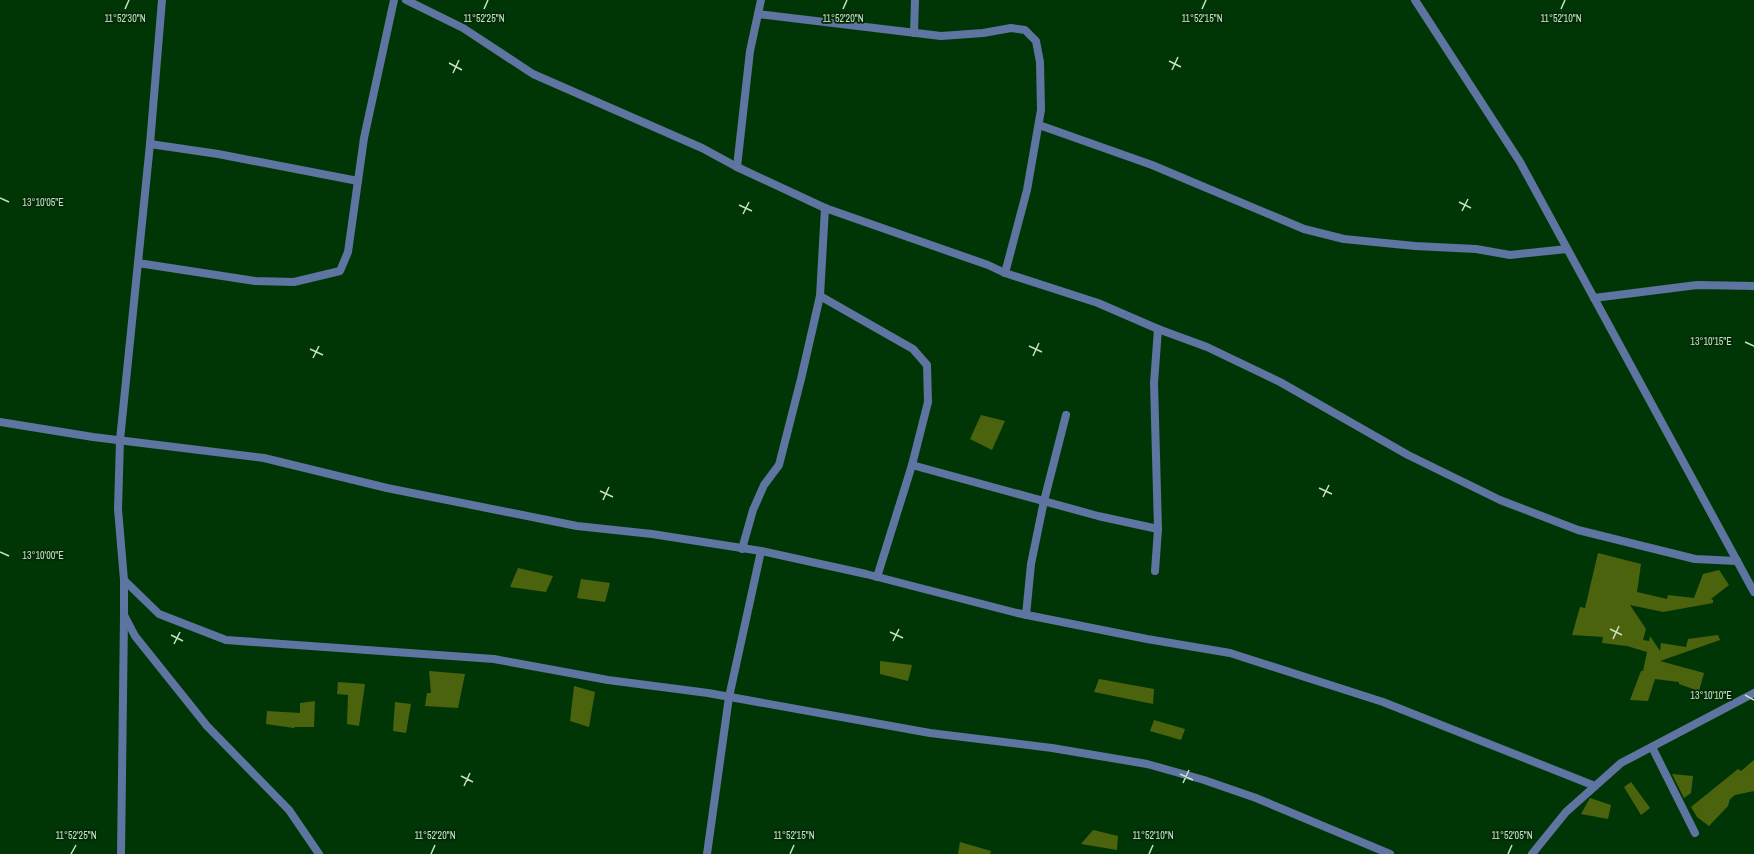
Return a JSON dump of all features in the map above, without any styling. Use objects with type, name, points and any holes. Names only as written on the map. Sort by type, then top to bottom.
[{"type":"street","points":[[121,854],[124,580],[118,509],[120,440],[150,144],[162,0]]},
{"type":"street","points":[[138,263],[255,281],[294,282],[340,271],[348,252],[364,138],[394,0]]},
{"type":"street","points":[[406,0],[463,28],[533,74],[702,148],[737,167],[825,208],[988,265],[1006,273],[1098,303],[1207,347],[1280,382],[1408,455],[1500,500],[1578,530],[1695,559],[1737,561]]},
{"type":"street","points":[[737,167],[750,51],[761,0]]},
{"type":"street","points":[[914,33],[915,0]]},
{"type":"street","points":[[1415,0],[1520,162],[1754,592]]},
{"type":"street","points":[[758,14],[941,36],[983,34],[1011,28],[1025,30],[1036,41],[1040,62],[1041,110],[1027,190],[1006,273]]},
{"type":"street","points":[[1039,125],[1152,165],[1304,229],[1344,239],[1415,246],[1476,249],[1510,255],[1567,249]]},
{"type":"street","points":[[150,144],[218,154],[358,181]]},
{"type":"street","points":[[742,549],[754,510],[764,485],[779,465],[801,379],[820,296],[825,208]]},
{"type":"street","points":[[1594,298],[1697,285],[1754,286]]},
{"type":"street","points":[[820,296],[912,349],[928,365],[928,402],[912,465],[877,577]]},
{"type":"street","points":[[1155,570],[1158,529],[1154,383],[1158,328]]},
{"type":"street","points":[[1026,615],[1031,564],[1044,501],[1066,415]]},
{"type":"street","points":[[0,422],[120,440],[264,458],[387,488],[577,526],[652,534],[761,551],[877,577],[1026,615],[1147,639],[1230,653],[1383,702],[1595,786]]},
{"type":"street","points":[[912,465],[1044,501],[1158,529]]},
{"type":"street","points":[[707,854],[729,697],[761,551]]},
{"type":"street","points":[[124,580],[160,614],[226,640],[494,659],[608,680],[729,697],[930,733],[1052,748],[1147,764],[1204,780],[1256,798],[1390,854]]},
{"type":"street","points":[[124,615],[136,636],[208,726],[289,810],[319,854]]},
{"type":"street","points":[[1532,854],[1566,812],[1621,763],[1754,694]]},
{"type":"street","points":[[1652,747],[1695,833]]},
{"type":"building","points":[[981,415],[1005,421],[992,450],[970,439]]},
{"type":"building","points":[[1598,553],[1641,564],[1637,592],[1667,599],[1668,595],[1694,598],[1703,574],[1719,570],[1729,585],[1711,599],[1713,600],[1713,603],[1663,612],[1630,605],[1646,629],[1643,640],[1649,641],[1650,636],[1660,651],[1661,643],[1686,647],[1688,639],[1718,635],[1720,640],[1660,661],[1704,673],[1699,691],[1679,684],[1679,682],[1655,679],[1648,701],[1630,700],[1641,671],[1643,671],[1647,652],[1627,646],[1602,643],[1603,637],[1572,635],[1580,607],[1585,608]]},
{"type":"building","points":[[518,568],[553,576],[546,592],[510,587]]},
{"type":"building","points":[[581,579],[610,583],[605,602],[577,598]]},
{"type":"building","points":[[880,661],[912,665],[908,681],[880,674]]},
{"type":"building","points":[[429,671],[465,674],[458,708],[425,706],[427,693],[431,693]]},
{"type":"building","points":[[1099,679],[1154,689],[1153,704],[1094,692]]},
{"type":"building","points":[[338,682],[365,684],[359,726],[347,724],[348,695],[337,694]]},
{"type":"building","points":[[574,686],[595,692],[589,727],[570,721]]},
{"type":"building","points":[[315,701],[314,727],[294,728],[266,724],[267,711],[300,713],[300,703]]},
{"type":"building","points":[[395,702],[411,704],[406,733],[393,731]]},
{"type":"building","points":[[1154,720],[1185,729],[1181,740],[1150,731]]},
{"type":"building","points":[[1754,760],[1754,791],[1735,795],[1730,799],[1728,806],[1709,826],[1697,817],[1691,807],[1738,769],[1741,771]]},
{"type":"building","points":[[1672,774],[1693,776],[1691,793],[1684,798]]},
{"type":"building","points":[[1631,782],[1650,808],[1641,815],[1624,787]]},
{"type":"building","points":[[1590,798],[1611,805],[1608,819],[1581,814]]},
{"type":"building","points":[[1093,830],[1118,836],[1117,850],[1081,844]]},
{"type":"building","points":[[960,842],[991,851],[990,854],[958,854]]}]
